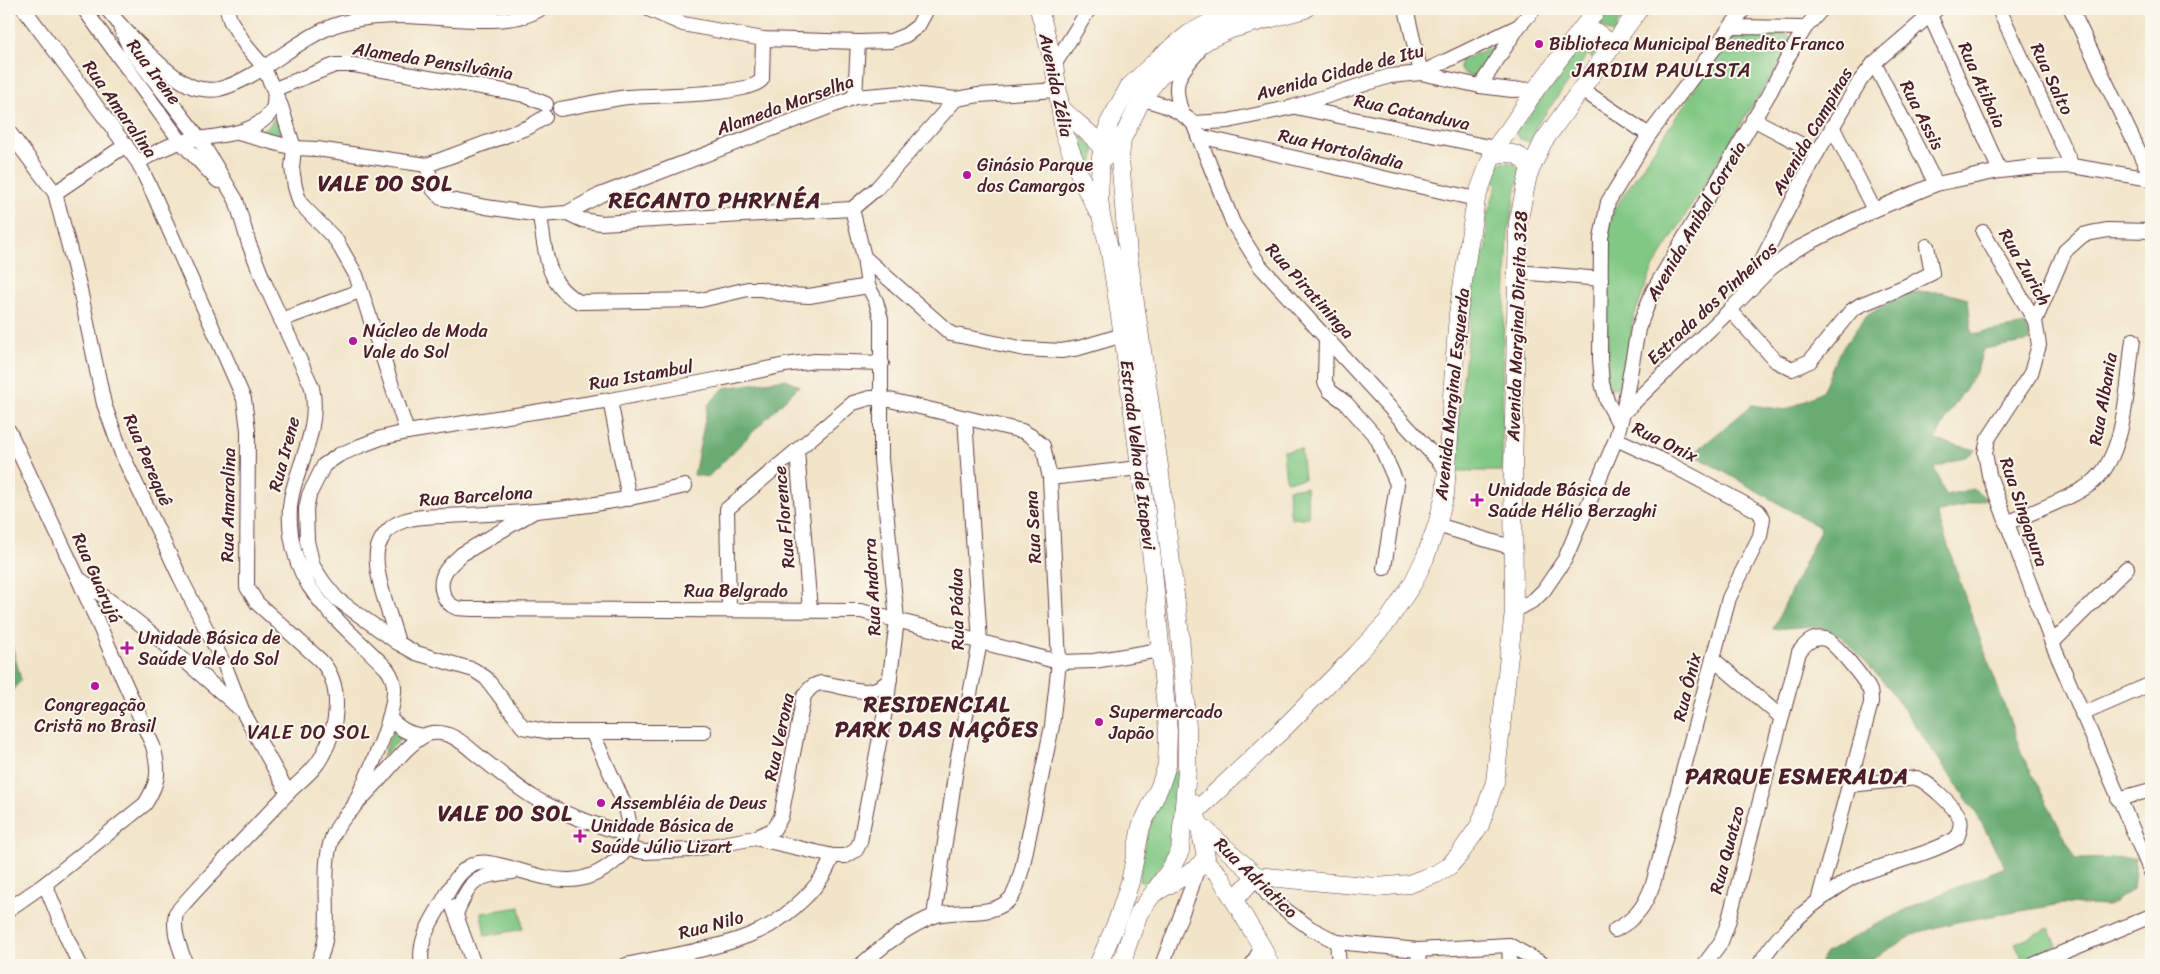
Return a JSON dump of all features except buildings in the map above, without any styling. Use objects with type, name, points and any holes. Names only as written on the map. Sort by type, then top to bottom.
[{"type":"main road","name":"Avenida Zélia","points":[[1039,9],[1054,65],[1064,133],[1083,183],[1101,216]]},
{"type":"main road","name":"Estrada Velha de Itapevi","points":[[1098,965],[1118,919],[1130,882],[1141,827],[1160,786],[1167,765],[1168,730],[1152,559],[1123,335],[1114,290],[1110,252],[1101,216],[1100,167],[1103,148],[1109,124],[1129,87],[1159,58],[1189,34],[1211,22],[1251,9]]},
{"type":"main road","name":"Estrada Velha de Itapevi","points":[[1122,965],[1139,913],[1170,870],[1180,851],[1186,783],[1187,728],[1180,635],[1159,466],[1128,255],[1120,158],[1122,139],[1142,100],[1159,78],[1192,50],[1211,38],[1231,29],[1305,9]]},
{"type":"main road","name":"Avenida Marginal Esquerda","points":[[1197,819],[1387,622],[1413,583],[1425,558],[1445,494],[1458,314],[1476,199],[1494,152],[1536,89],[1598,9]]},
{"type":"main road","name":"Avenida Marginal Direita 328","points":[[1514,610],[1513,471],[1518,223],[1530,170],[1543,142],[1638,9]]},
{"type":"main road","points":[[1579,33],[1596,32],[1605,39],[1607,50]]},
{"type":"main road","points":[[1061,108],[1071,119],[1096,138],[1103,148],[1114,175],[1120,242],[1122,249],[1128,255]]},
{"type":"main road","points":[[1511,128],[1515,141],[1519,146],[1527,148],[1543,142]]},
{"type":"main road","points":[[1494,152],[1513,152],[1521,156],[1527,162],[1530,170]]},
{"type":"main road","points":[[1235,900],[1256,876],[1387,886],[1409,884],[1436,874],[1459,855],[1480,825],[1495,782],[1514,610]]},
{"type":"main road","points":[[1151,894],[1200,866],[1206,852],[1186,783]]},
{"type":"main road","name":"Rua Adriatico","points":[[1197,819],[1256,876]]},
{"type":"main road","points":[[1200,866],[1212,868],[1219,875],[1262,947],[1270,965]]},
{"type":"street","name":"Rua Amaralina","points":[[24,9],[138,162],[244,399],[248,430],[247,587],[257,603],[328,668],[336,693],[335,718],[328,744],[315,768],[288,793],[176,913],[174,922],[175,932],[186,965]]},
{"type":"street","name":"Rua Irene","points":[[84,9],[182,142],[236,200]]},
{"type":"street","points":[[107,9],[119,24],[179,81],[195,88],[218,90],[242,80],[327,28],[357,19],[402,16],[468,20],[507,19],[540,9]]},
{"type":"street","points":[[227,9],[230,20],[263,66],[288,123],[294,148],[292,168],[300,203],[336,240],[356,275],[407,432]]},
{"type":"street","points":[[648,9],[683,24],[763,39],[858,42],[890,41],[906,35],[918,26],[928,9]]},
{"type":"street","points":[[1054,65],[1089,9]]},
{"type":"street","points":[[1406,9],[1421,72],[1480,86],[1512,90],[1536,89]]},
{"type":"street","name":"Avenida Cidade de Itu","points":[[1480,86],[1519,26],[1534,9]]},
{"type":"street","points":[[1621,418],[1607,401],[1602,384],[1600,359],[1601,238],[1608,202],[1649,135],[1744,9]]},
{"type":"street","name":"Avenida Anibal Correia","points":[[1514,610],[1534,600],[1544,590],[1565,559],[1616,439],[1638,329],[1652,292],[1754,119],[1805,28],[1822,9]]},
{"type":"street","name":"Rua Salto","points":[[1999,9],[2072,166]]},
{"type":"street","points":[[2071,9],[2151,178]]},
{"type":"street","name":"Avenida Campinas","points":[[1745,293],[1817,152],[1874,63],[1933,12]]},
{"type":"street","name":"Rua Atibaia","points":[[1933,12],[2000,171]]},
{"type":"street","name":"Rua Irene","points":[[119,24],[130,49],[199,138],[236,200],[249,244],[312,387],[315,413],[308,450],[291,493],[290,520],[299,566],[310,586],[333,604],[388,669],[394,690],[389,718],[352,810]]},
{"type":"street","name":"Avenida Cidade de Itu","points":[[1196,130],[1292,107],[1390,76],[1421,72],[1519,26]]},
{"type":"street","points":[[1731,26],[1805,28]]},
{"type":"street","points":[[1182,113],[1176,98],[1176,84],[1181,72],[1211,38]]},
{"type":"street","points":[[138,162],[182,142],[199,138],[238,134],[294,148],[317,149],[427,165],[529,127],[545,110],[554,119],[558,116],[560,109],[625,98],[723,92],[753,86],[762,79],[763,39]]},
{"type":"street","points":[[854,97],[858,42]]},
{"type":"street","points":[[1453,58],[1452,71],[1455,80]]},
{"type":"street","name":"Rua Assis","points":[[1874,63],[1936,184]]},
{"type":"street","name":"Alameda Pensilvânia","points":[[274,89],[335,66],[354,66],[524,95],[545,110]]},
{"type":"street","points":[[238,134],[256,124],[273,108],[274,89]]},
{"type":"street","points":[[1581,89],[1649,135]]},
{"type":"street","name":"Alameda Marselha","points":[[567,213],[600,195],[854,97],[902,93],[956,100],[979,95],[1058,90]]},
{"type":"street","points":[[1512,90],[1525,106]]},
{"type":"street","points":[[427,165],[433,189],[441,198],[540,215],[567,213],[582,220],[601,223],[852,209],[877,188],[956,100]]},
{"type":"street","name":"Rua Piratininga","points":[[1142,100],[1164,105],[1182,113],[1196,130],[1233,223],[1260,266],[1447,470]]},
{"type":"street","name":"Rua Catanduva","points":[[1292,107],[1494,152]]},
{"type":"street","points":[[1754,119],[1817,152]]},
{"type":"street","points":[[1832,126],[1874,210]]},
{"type":"street","name":"Rua Hortolândia","points":[[1196,130],[1476,199]]},
{"type":"street","name":"Rua Perequê","points":[[9,132],[55,193],[79,285],[104,404],[122,454],[225,666],[242,710],[288,793]]},
{"type":"street","points":[[55,193],[126,145]]},
{"type":"street","name":"Estrada dos Pinheiros","points":[[1621,418],[1770,269],[1795,250],[1874,210],[1936,184],[2000,171],[2072,166],[2151,178]]},
{"type":"street","name":"Rua Andorra","points":[[424,736],[432,733],[451,735],[538,800],[652,852],[690,850],[754,838],[833,856],[846,856],[856,850],[860,842],[884,718],[897,620],[881,459],[881,319],[876,301],[868,286],[864,257],[852,209]]},
{"type":"street","points":[[540,215],[546,260],[550,271],[562,290],[570,298],[580,302],[701,300],[748,289],[761,289],[788,295],[808,296],[868,286]]},
{"type":"street","points":[[2035,322],[2059,262],[2073,242],[2098,231],[2151,231]]},
{"type":"street","name":"Rua Zurich","points":[[1983,232],[2035,322]]},
{"type":"street","points":[[1730,310],[1776,360],[1787,368],[1800,367],[1810,361],[1851,311],[1860,305],[1932,273],[1927,246]]},
{"type":"street","points":[[864,257],[951,334],[1024,349],[1061,351],[1079,348],[1123,335]]},
{"type":"street","points":[[1518,272],[1601,279]]},
{"type":"street","points":[[281,320],[360,291]]},
{"type":"street","name":"Rua Singapura","points":[[2035,322],[2039,345],[2031,373],[1988,440],[1986,453],[1988,475],[2052,643],[2151,872]]},
{"type":"street","points":[[1326,338],[1325,382],[1330,391],[1346,403],[1377,438],[1397,484],[1384,568]]},
{"type":"street","name":"Rua Albania","points":[[2006,523],[2070,495],[2093,482],[2106,468],[2114,454],[2119,431],[2133,340]]},
{"type":"street","name":"Rua Istambul","points":[[324,465],[339,455],[360,446],[381,438],[407,432],[610,400],[784,365],[815,361],[882,363]]},
{"type":"street","name":"Rua Sena","points":[[729,610],[727,509],[853,403],[870,398],[881,398],[1022,431],[1043,446],[1050,478],[1059,662],[1052,726],[1022,869],[1015,890],[1010,898],[992,908],[934,916],[882,947],[861,965]]},
{"type":"street","points":[[610,400],[629,499]]},
{"type":"street","name":"Rua Pádua","points":[[934,916],[957,762],[980,642],[965,418]]},
{"type":"street","name":"Rua Guarujá","points":[[9,432],[78,578],[153,746],[158,764],[153,790],[145,804],[45,884],[9,909]]},
{"type":"street","name":"Rua Onix","points":[[1616,439],[1697,478]]},
{"type":"street","points":[[308,450],[314,461],[324,465],[308,495],[306,534],[313,566],[333,604],[416,653],[474,670],[486,678],[523,727],[551,732],[704,732]]},
{"type":"street","name":"Rua Florence","points":[[797,451],[810,610]]},
{"type":"street","points":[[1050,478],[1139,468]]},
{"type":"street","name":"Rua Ônix","points":[[1615,930],[1637,915],[1647,900],[1664,848],[1729,598],[1760,536],[1763,518],[1758,511],[1697,478]]},
{"type":"street","name":"Rua Barcelona","points":[[398,643],[377,574],[375,559],[378,546],[389,530],[404,520],[423,517],[535,511],[629,499],[685,486]]},
{"type":"street","name":"Rua Belgrado","points":[[535,511],[462,554],[452,563],[441,580],[442,592],[446,601],[457,608],[473,609],[861,611],[1059,662],[1094,661],[1160,650]]},
{"type":"street","points":[[1437,524],[1514,548]]},
{"type":"street","points":[[2052,643],[2127,568]]},
{"type":"street","points":[[78,578],[113,602],[158,638],[242,710]]},
{"type":"street","name":"Rua Quatzo","points":[[1704,965],[1721,942],[1728,923],[1799,652],[1812,639],[1827,639],[1851,665],[1870,692],[1871,703],[1850,785]]},
{"type":"street","points":[[1714,659],[1781,717]]},
{"type":"street","points":[[866,692],[882,688],[890,679]]},
{"type":"street","name":"Rua Verona","points":[[781,817],[804,696],[814,685],[821,683],[866,692]]},
{"type":"street","points":[[2082,714],[2151,684]]},
{"type":"street","points":[[866,692],[879,703],[884,718]]},
{"type":"street","points":[[389,718],[409,734],[424,736]]},
{"type":"street","points":[[422,965],[422,944],[426,928],[463,871],[470,866],[486,862],[571,881],[597,875],[629,843],[626,808],[592,732]]},
{"type":"street","points":[[317,965],[325,945],[328,855],[332,838],[352,810],[397,760],[424,736]]},
{"type":"street","points":[[1759,965],[1784,931],[1818,901],[1855,876],[1948,843],[1957,838],[1961,827],[1959,818],[1950,805],[1927,782],[1917,778],[1850,785],[1818,901]]},
{"type":"street","points":[[2118,799],[2151,790]]},
{"type":"street","points":[[754,838],[774,829],[781,817]]},
{"type":"street","points":[[781,817],[783,830],[788,839],[802,849]]},
{"type":"street","name":"Rua Nilo","points":[[626,965],[733,941],[761,931],[787,914],[804,897],[822,877],[833,856]]},
{"type":"street","points":[[1828,865],[1839,876],[1855,876]]},
{"type":"street","points":[[1162,965],[1200,866]]},
{"type":"street","points":[[456,914],[468,887],[476,880],[486,876],[524,872]]},
{"type":"street","name":"Rua Adriatico","points":[[1256,876],[1268,894],[1287,911],[1310,928],[1337,942],[1418,950],[1509,945]]},
{"type":"street","points":[[45,884],[80,965]]},
{"type":"street","points":[[452,887],[452,905],[474,965]]},
{"type":"street","points":[[434,917],[442,914],[456,914]]},
{"type":"street","points":[[2033,965],[2151,916]]},
{"type":"street","points":[[1337,942],[1339,965]]},
{"type":"street","points":[[1509,945],[1510,965]]},
{"type":"street","points":[[1509,945],[1545,965]]},
{"type":"street","points":[[1252,965],[1262,947]]},
{"type":"street","points":[[1418,950],[1419,965]]},
{"type":"green space","points":[[1614,9],[1628,9],[1616,26],[1617,30],[1614,34],[1599,25]]},
{"type":"green space","points":[[1738,34],[1787,35],[1791,38],[1792,43],[1652,270],[1634,316],[1622,384],[1611,388],[1606,382],[1608,244],[1609,226],[1615,208],[1727,41]]},
{"type":"green space","points":[[1589,37],[1599,45],[1592,59],[1588,54],[1535,128],[1538,135],[1530,142],[1520,139],[1516,133],[1520,123],[1526,121],[1574,48]]},
{"type":"green space","points":[[1498,44],[1493,57],[1479,74],[1467,75],[1460,70],[1460,61]]},
{"type":"green space","points":[[276,116],[283,137],[259,131],[269,126]]},
{"type":"green space","points":[[1072,129],[1095,148],[1091,177],[1087,177]]},
{"type":"green space","points":[[1509,162],[1518,167],[1520,175],[1508,234],[1503,345],[1502,471],[1452,471],[1471,313],[1475,252],[1487,251],[1486,218],[1497,185],[1492,178],[1498,164]]},
{"type":"green space","points":[[1916,292],[1942,292],[1968,299],[1972,334],[2026,325],[2031,341],[1983,349],[1977,371],[1948,415],[1935,440],[1976,450],[1967,456],[1935,468],[1945,495],[1974,489],[1987,499],[1937,513],[1966,600],[2023,757],[2076,859],[2136,858],[2133,889],[2108,906],[2062,904],[1956,922],[1916,933],[1862,965],[1818,965],[1826,953],[1872,927],[1917,904],[2005,867],[1975,811],[1888,687],[1840,635],[1815,626],[1773,629],[1821,528],[1693,454],[1752,405],[1786,410],[1822,392],[1839,353],[1865,317],[1892,300]]},
{"type":"green space","points":[[786,379],[799,386],[708,477],[694,475],[708,405],[724,388]]},
{"type":"green space","points":[[1301,449],[1304,479],[1286,481],[1283,451]]},
{"type":"green space","points":[[1306,487],[1309,517],[1291,519],[1288,489]]},
{"type":"green space","points":[[9,633],[21,680],[9,695]]},
{"type":"green space","points":[[393,730],[405,735],[383,756]]},
{"type":"green space","points":[[1170,769],[1180,774],[1176,846],[1146,884],[1139,880],[1146,836]]},
{"type":"green space","points":[[520,907],[523,929],[485,936],[481,913]]},
{"type":"green space","points":[[2049,928],[2057,945],[2023,960],[2015,943]]},
{"type":"place","name":"Biblioteca Municipal Benedito Franco","points":[[1539,44]]},
{"type":"place","name":"Ginásio Parque dos Camargos","points":[[967,175]]},
{"type":"place","name":"Núcleo de Moda Vale do Sol","points":[[353,341]]},
{"type":"place","name":"Unidade Básica de Saúde Hélio Berzaghi","points":[[1477,500]]},
{"type":"place","name":"Unidade Básica de Saúde Vale do Sol","points":[[127,648]]},
{"type":"place","name":"Congregação Cristã no Brasil","points":[[95,686]]},
{"type":"place","name":"Supermercado Japão","points":[[1099,722]]},
{"type":"place","name":"Assembléia de Deus","points":[[601,803]]},
{"type":"place","name":"Unidade Básica de Saúde Júlio Lizart","points":[[580,836]]},
{"type":"district","name":"JARDIM PAULISTA","points":[[1662,70]]},
{"type":"district","name":"VALE DO SOL","points":[[385,183]]},
{"type":"district","name":"RECANTO PHRYNÉA","points":[[715,200]]},
{"type":"district","name":"RESIDENCIAL PARK DAS NAÇÕES","points":[[937,716]]},
{"type":"district","name":"VALE DO SOL","points":[[309,732]]},
{"type":"district","name":"PARQUE ESMERALDA","points":[[1797,776]]},
{"type":"district","name":"VALE DO SOL","points":[[505,813]]}]
